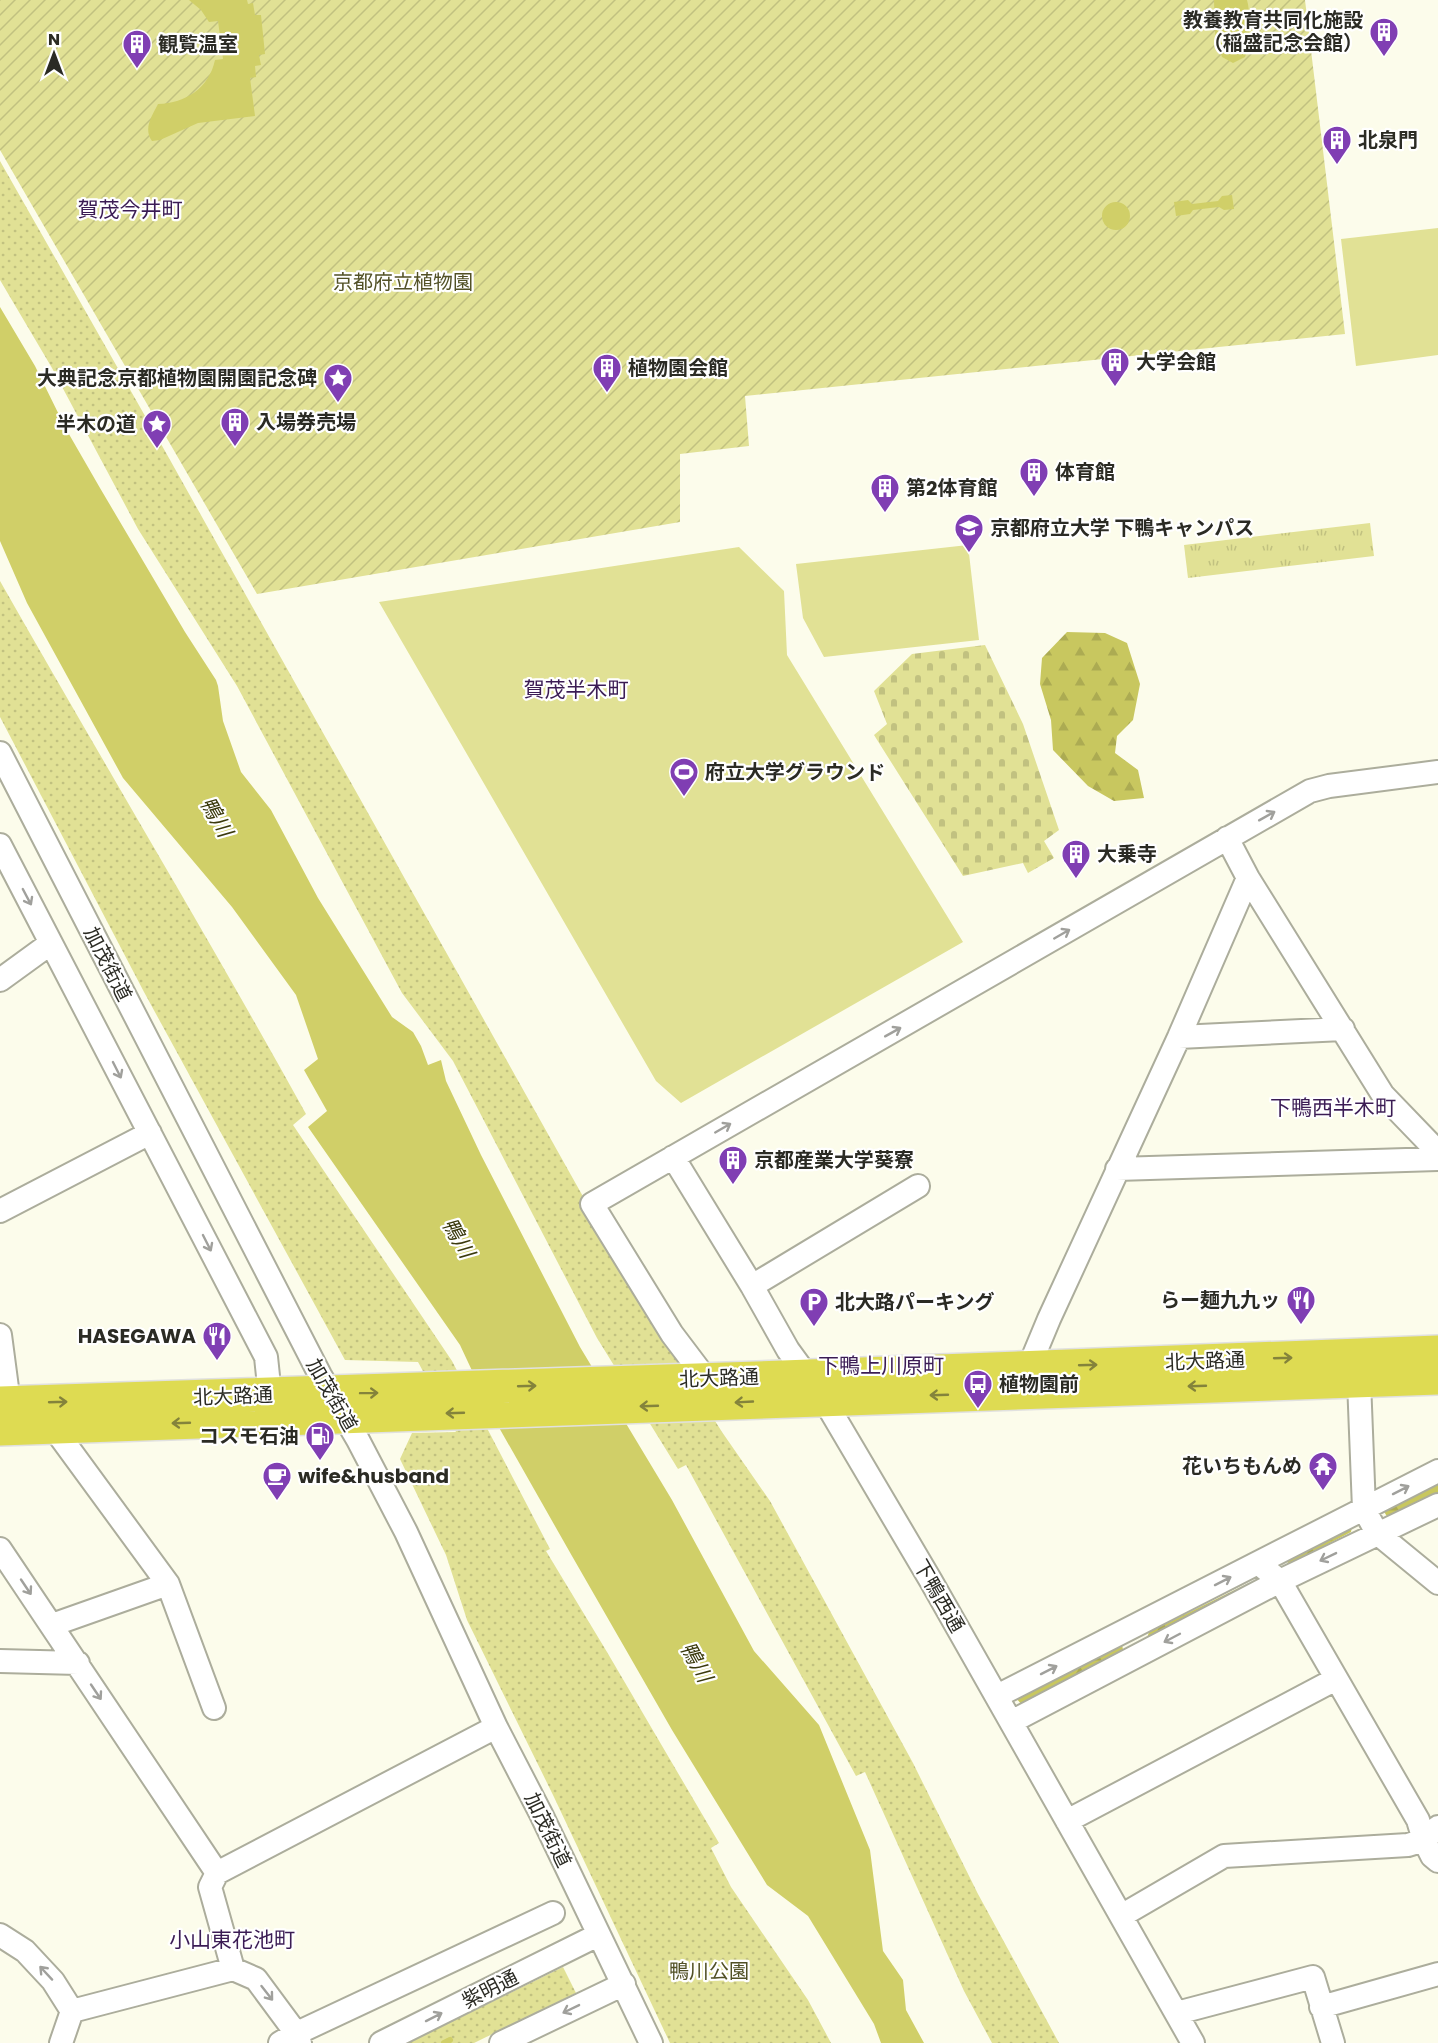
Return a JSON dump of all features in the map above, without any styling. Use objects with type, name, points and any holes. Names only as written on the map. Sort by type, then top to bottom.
[{"type":"highway","name":"北大路通","points":[[815,1387],[1029,1367],[1438,1352]]},
{"type":"highway","name":"北大路通","points":[[3,1412],[52,1427],[338,1405],[703,1387],[1359,1381],[1438,1378]]},
{"type":"highway","name":"北大路通","points":[[3,1412],[270,1395],[338,1405]]},
{"type":"street","name":"加茂街道","points":[[0,753],[320,1375],[406,1532],[496,1727],[651,2043]]},
{"type":"street","points":[[703,1387],[592,1204],[961,994],[1310,791],[1329,786],[1438,772]]},
{"type":"street","points":[[1227,838],[1248,878],[1383,1095],[1438,1152]]},
{"type":"street","points":[[0,845],[5,868],[51,943],[266,1357],[270,1395]]},
{"type":"street","points":[[1029,1367],[1048,1319],[1179,1037],[1248,878]]},
{"type":"street","points":[[0,980],[51,943]]},
{"type":"street","points":[[1179,1037],[1343,1029]]},
{"type":"street","points":[[0,1211],[150,1133]]},
{"type":"street","name":"下鴨西通","points":[[673,1157],[752,1286],[788,1350],[815,1387],[997,1696],[1193,2043]]},
{"type":"street","points":[[1117,1169],[1438,1159]]},
{"type":"street","points":[[752,1286],[918,1186]]},
{"type":"street","points":[[0,1335],[3,1412]]},
{"type":"street","points":[[1359,1381],[1364,1509],[1377,1533],[1438,1583]]},
{"type":"street","points":[[52,1427],[168,1584],[214,1708]]},
{"type":"street","points":[[997,1696],[1438,1471]]},
{"type":"street","points":[[1011,1722],[1280,1581],[1438,1505]]},
{"type":"street","points":[[0,1549],[217,1873]]},
{"type":"street","points":[[1258,1563],[1280,1581],[1418,1820],[1431,1833],[1432,1856],[1438,1861]]},
{"type":"street","points":[[52,1625],[168,1584]]},
{"type":"street","points":[[0,1661],[78,1663]]},
{"type":"street","points":[[1067,1821],[1336,1679]]},
{"type":"street","points":[[233,1969],[210,1887],[217,1873],[496,1727]]},
{"type":"street","points":[[1121,1916],[1224,1856],[1408,1845],[1431,1833]]},
{"type":"street","points":[[72,2011],[233,1969],[256,1980],[274,2002],[292,2040],[553,1912]]},
{"type":"street","points":[[0,1935],[25,1951],[53,1981],[72,2011]]},
{"type":"street","name":"紫明通","points":[[381,2043],[598,1935]]},
{"type":"street","points":[[1322,2007],[1438,1974]]},
{"type":"street","points":[[1177,2013],[1313,1977],[1333,2043]]},
{"type":"street","points":[[501,2043],[624,1984]]},
{"type":"street","points":[[61,2043],[72,2011]]},
{"type":"green space","name":"京都府立植物園","points":[[0,0],[1305,0],[1345,334],[745,396],[749,446],[680,454],[680,522],[257,594],[0,150]]},
{"type":"green space","points":[[0,161],[659,1332],[722,1432],[770,1501],[913,1763],[978,1894],[1059,2043],[992,2043],[964,1991],[865,1772],[856,1776],[686,1465],[678,1469],[597,1338],[453,1061],[402,993],[237,686],[138,529],[52,368],[0,280]]},
{"type":"green space","points":[[1438,228],[1438,355],[1356,366],[1341,239]]},
{"type":"green space","points":[[1370,523],[1374,556],[1188,578],[1184,545]]},
{"type":"green space","points":[[968,545],[979,640],[824,657],[803,618],[796,564]]},
{"type":"green space","name":"府立大学グラウンド","points":[[739,547],[784,591],[787,655],[963,942],[681,1103],[656,1081],[379,602]]},
{"type":"green space","name":"鴨川公園","points":[[0,581],[306,1114],[293,1125],[452,1361],[550,1549],[546,1551],[719,1843],[711,1848],[731,1887],[808,2000],[831,2043],[670,2043],[553,1795],[467,1620],[446,1555],[400,1459],[412,1433],[456,1432],[418,1362],[345,1360],[144,992],[0,717]]},
{"type":"green space","points":[[1067,632],[1105,633],[1127,643],[1140,684],[1133,720],[1117,736],[1115,753],[1138,770],[1144,798],[1114,801],[1088,786],[1053,750],[1051,720],[1040,684],[1042,658]]},
{"type":"green space","points":[[985,645],[1023,724],[1059,830],[1044,841],[1054,858],[1028,873],[1023,863],[963,876],[874,735],[887,724],[874,691],[912,654]]},
{"type":"green space","points":[[1438,1478],[1438,1496],[1388,1518],[1383,1510]]},
{"type":"green space","points":[[1352,1526],[1351,1532],[1290,1564],[1287,1562],[1286,1559]]},
{"type":"green space","points":[[1249,1583],[1251,1585],[1149,1641],[1147,1638],[1149,1632]]},
{"type":"green space","points":[[1117,1645],[1122,1645],[1124,1654],[1022,1705],[1016,1698]]},
{"type":"green space","points":[[563,1967],[576,1993],[474,2043],[408,2043]]},
{"type":"water","points":[[189,0],[247,0],[248,4],[253,3],[255,15],[261,15],[265,54],[259,55],[261,65],[255,66],[256,77],[250,78],[255,116],[198,123],[160,140],[152,141],[148,127],[158,104],[178,101],[195,92],[208,79],[215,60],[223,59],[218,21],[209,22],[201,10]]},
{"type":"water","points":[[1214,0],[1247,0],[1249,37],[1247,51],[1245,57],[1233,63],[1222,57],[1215,33]]},
{"type":"water","points":[[1232,195],[1234,209],[1224,210],[1219,207],[1193,210],[1190,214],[1176,216],[1174,202],[1188,200],[1192,204],[1218,201],[1222,196]]},
{"type":"water","points":[[1116,202],[1126,206],[1130,216],[1126,226],[1116,230],[1106,226],[1102,216],[1106,206]]},
{"type":"water","name":"鴨川","points":[[0,307],[35,366],[66,429],[100,488],[216,680],[223,721],[241,772],[271,810],[318,898],[392,1017],[413,1032],[428,1065],[441,1060],[446,1081],[481,1155],[580,1347],[672,1500],[754,1651],[819,1725],[870,1850],[883,1951],[903,1980],[906,2010],[924,2043],[881,2043],[874,2024],[808,1916],[767,1885],[672,1730],[572,1556],[497,1424],[460,1345],[308,1127],[327,1111],[304,1070],[318,1059],[296,995],[232,907],[123,778],[27,603],[0,541]]},
{"type":"waterway","points":[[444,2043],[450,2040]]},
{"type":"place","name":"教養教育共同化施設 （稲盛記念会館）","points":[[1384,58]]},
{"type":"place","name":"観覧温室","points":[[137,70]]},
{"type":"place","name":"北泉門","points":[[1337,166]]},
{"type":"place","name":"大学会館","points":[[1115,388]]},
{"type":"place","name":"植物園会館","points":[[607,394]]},
{"type":"place","name":"大典記念京都植物園開園記念碑","points":[[338,404]]},
{"type":"place","name":"入場券売場","points":[[235,448]]},
{"type":"place","name":"半木の道","points":[[157,450]]},
{"type":"place","name":"体育館","points":[[1034,498]]},
{"type":"place","name":"第2体育館","points":[[885,514]]},
{"type":"place","name":"京都府立大学 下鴨キャンパス","points":[[969,554]]},
{"type":"place","name":"府立大学グラウンド","points":[[684,798]]},
{"type":"place","name":"大乗寺","points":[[1076,880]]},
{"type":"place","name":"京都産業大学葵寮","points":[[733,1186]]},
{"type":"place","name":"らー麺九九ッ","points":[[1301,1326]]},
{"type":"place","name":"北大路パーキング","points":[[814,1328]]},
{"type":"place","name":"HASEGAWA","points":[[217,1362]]},
{"type":"place","name":"植物園前","points":[[978,1410]]},
{"type":"place","name":"コスモ石油","points":[[320,1462]]},
{"type":"place","name":"花いちもんめ","points":[[1323,1492]]},
{"type":"place","name":"wife&husband","points":[[277,1502]]},
{"type":"district","name":"賀茂今井町","points":[[130,210]]},
{"type":"district","name":"賀茂半木町","points":[[576,690]]},
{"type":"district","name":"下鴨西半木町","points":[[1333,1108]]},
{"type":"district","name":"下鴨上川原町","points":[[881,1366]]},
{"type":"district","name":"小山東花池町","points":[[232,1940]]}]
